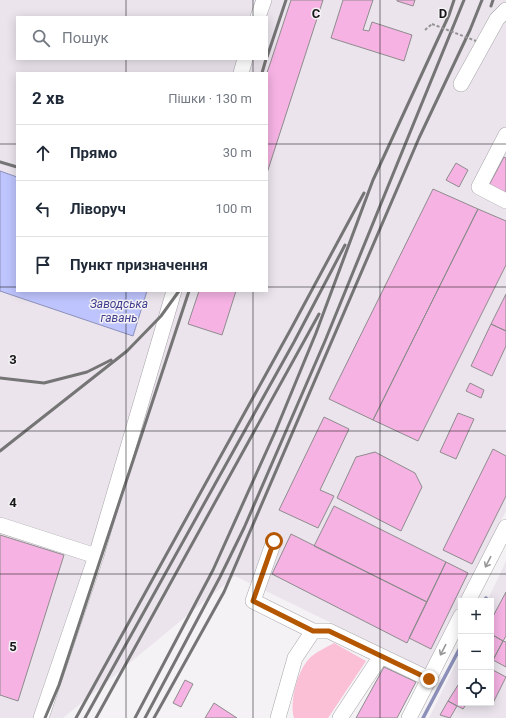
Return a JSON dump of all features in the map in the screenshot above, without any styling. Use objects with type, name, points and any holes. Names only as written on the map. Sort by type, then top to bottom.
[{"type":"street","points":[[258,16],[264,0]]},
{"type":"street","points":[[461,84],[497,18],[506,10]]},
{"type":"street","points":[[241,72],[245,60]]},
{"type":"street","points":[[506,135],[479,187],[506,201]]},
{"type":"street","points":[[40,718],[96,556],[174,292]]},
{"type":"street","points":[[0,525],[96,556]]},
{"type":"street","points":[[470,598],[506,527]]},
{"type":"street","points":[[274,541],[253,601],[313,631],[329,631],[429,679]]},
{"type":"street","points":[[409,718],[458,622]]},
{"type":"street","points":[[278,718],[295,658],[313,631]]},
{"type":"street","points":[[340,718],[381,656]]},
{"type":"path","points":[[425,30],[432,24],[476,41]]},
{"type":"shaded area","points":[[0,0],[506,0],[506,511],[462,598],[458,598],[458,606],[426,669],[235,576],[63,718],[0,718],[0,291],[133,336],[147,292],[268,292],[268,72],[16,72],[16,177],[0,171]]},
{"type":"shaded area","points":[[506,561],[506,718],[429,718],[458,659],[458,706],[494,706],[494,598],[488,598]]},
{"type":"shaded area","points":[[334,643],[366,661],[328,718],[294,718],[294,694],[303,668],[312,656]]},
{"type":"water","name":"Заводська гавань","points":[[0,171],[16,177],[16,292],[147,292],[133,336],[0,291]]},
{"type":"building","points":[[291,0],[323,0],[268,170],[268,72]]},
{"type":"building","points":[[343,0],[373,0],[363,30],[369,31],[372,22],[412,35],[404,61],[331,38]]},
{"type":"building","points":[[397,0],[415,0],[413,6]]},
{"type":"building","points":[[504,157],[506,158],[506,196],[488,187]]},
{"type":"building","points":[[456,163],[468,170],[459,187],[446,180]]},
{"type":"building","points":[[433,189],[478,209],[373,420],[329,399]]},
{"type":"building","points":[[478,209],[506,221],[506,265],[418,441],[373,420]]},
{"type":"building","points":[[199,292],[236,292],[222,335],[188,324]]},
{"type":"building","points":[[506,294],[506,331],[491,324]]},
{"type":"building","points":[[491,324],[506,331],[506,346],[492,376],[471,366]]},
{"type":"building","points":[[470,383],[484,390],[481,398],[466,391]]},
{"type":"building","points":[[458,413],[474,419],[456,459],[440,452]]},
{"type":"building","points":[[324,417],[349,429],[320,490],[334,496],[318,528],[279,510]]},
{"type":"building","points":[[493,449],[506,456],[506,496],[472,564],[443,550]]},
{"type":"building","points":[[375,452],[415,473],[422,487],[401,531],[337,498],[356,457]]},
{"type":"building","points":[[334,506],[446,562],[427,602],[314,546]]},
{"type":"building","points":[[291,534],[427,602],[407,643],[272,574]]},
{"type":"building","points":[[0,535],[64,555],[18,701],[0,695]]},
{"type":"building","points":[[446,562],[468,573],[431,649],[409,638]]},
{"type":"building","points":[[506,592],[506,636],[503,641],[494,636],[494,614]]},
{"type":"building","points":[[494,636],[503,641],[494,658]]},
{"type":"building","points":[[503,641],[506,642],[506,667],[494,661]]},
{"type":"building","points":[[384,667],[416,682],[397,718],[356,718]]},
{"type":"building","points":[[494,671],[506,677],[494,701]]},
{"type":"building","points":[[185,680],[193,684],[181,707],[173,703]]},
{"type":"building","points":[[458,685],[458,706],[465,706],[463,709],[448,701]]},
{"type":"building","points":[[448,701],[457,706],[450,718],[440,715]]},
{"type":"building","points":[[214,703],[237,718],[205,718]]},
{"type":"waterway","points":[[423,718],[458,652]]},
{"type":"railway","points":[[268,54],[286,0]]},
{"type":"railway","points":[[135,718],[213,570],[276,430],[316,333],[373,180],[449,15],[454,0]]},
{"type":"railway","points":[[145,718],[220,577],[244,528],[325,341],[464,0]]},
{"type":"railway","points":[[154,718],[224,592],[419,138],[470,30],[482,0]]},
{"type":"railway","points":[[491,6],[493,0]]},
{"type":"railway","points":[[262,72],[266,60]]},
{"type":"railway","points":[[0,162],[16,167]]},
{"type":"railway","points":[[76,718],[292,327],[364,193]]},
{"type":"railway","points":[[85,718],[294,342],[345,245]]},
{"type":"railway","points":[[0,451],[127,351],[161,316],[178,292]]},
{"type":"railway","points":[[45,718],[59,685],[189,292]]},
{"type":"railway","points":[[96,718],[319,314]]},
{"type":"railway","points":[[0,378],[44,383],[87,372],[111,360]]},
{"type":"route","points":[[274,541],[253,601],[313,631],[329,631],[429,679]]}]
